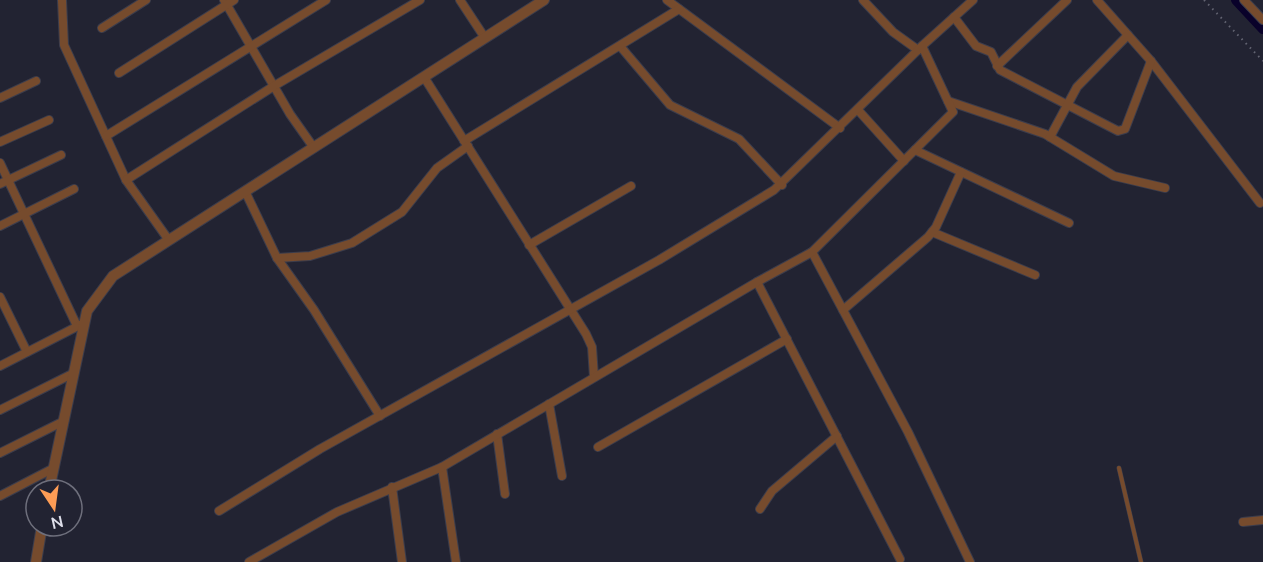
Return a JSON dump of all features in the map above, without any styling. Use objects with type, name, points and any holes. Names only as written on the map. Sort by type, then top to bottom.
[{"type":"street","points":[[62,0],[64,45],[126,180],[168,239]]},
{"type":"street","points":[[102,28],[146,0]]},
{"type":"street","points":[[106,136],[326,0]]},
{"type":"street","points":[[126,180],[274,86],[420,0]]},
{"type":"street","points":[[460,0],[485,38]]},
{"type":"street","points":[[52,478],[74,373],[81,325],[87,312],[113,276],[544,0]]},
{"type":"street","points":[[667,0],[840,128]]},
{"type":"street","points":[[249,562],[302,530],[392,487],[442,467],[812,252],[953,112],[920,48],[893,32],[862,0]]},
{"type":"street","points":[[219,511],[320,449],[570,310],[782,185],[920,48],[973,0]]},
{"type":"street","points":[[997,66],[1067,0]]},
{"type":"street","points":[[1096,0],[1151,61],[1260,202]]},
{"type":"street","points":[[1244,0],[1263,20]]},
{"type":"street","points":[[119,73],[228,2],[274,86],[314,148]]},
{"type":"street","points":[[278,258],[310,256],[352,243],[402,212],[437,168],[466,144],[679,9]]},
{"type":"street","points":[[954,17],[976,46],[991,52],[1000,70],[1122,131],[1151,61]]},
{"type":"street","points":[[1050,137],[1067,105],[1093,68],[1128,35]]},
{"type":"street","points":[[620,46],[670,105],[739,139],[782,185]]},
{"type":"street","points":[[424,77],[590,340],[594,377]]},
{"type":"street","points":[[0,98],[36,81]]},
{"type":"street","points":[[948,101],[1050,137],[1114,176],[1165,188]]},
{"type":"street","points":[[858,110],[904,161]]},
{"type":"street","points":[[0,142],[49,120]]},
{"type":"street","points":[[915,150],[1068,223]]},
{"type":"street","points":[[4,182],[61,155]]},
{"type":"street","points":[[0,163],[4,182],[24,213],[81,325]]},
{"type":"street","points":[[843,310],[932,232],[961,172]]},
{"type":"street","points":[[529,245],[631,186]]},
{"type":"street","points":[[0,226],[74,189]]},
{"type":"street","points":[[245,191],[278,258],[314,310],[380,416]]},
{"type":"street","points":[[932,232],[1035,275]]},
{"type":"street","points":[[812,252],[908,432],[968,558]]},
{"type":"street","points":[[757,282],[900,559]]},
{"type":"street","points":[[0,297],[27,352]]},
{"type":"street","points":[[0,366],[81,325]]},
{"type":"street","points":[[598,447],[788,339]]},
{"type":"street","points":[[0,410],[74,373]]},
{"type":"street","points":[[549,404],[562,476]]},
{"type":"street","points":[[0,453],[64,421]]},
{"type":"street","points":[[497,434],[505,494]]},
{"type":"street","points":[[760,509],[772,491],[837,436]]},
{"type":"street","points":[[442,467],[456,562]]},
{"type":"street","points":[[0,496],[54,468]]},
{"type":"street","points":[[392,487],[402,562]]},
{"type":"street","points":[[1243,522],[1263,520]]},
{"type":"street","points":[[36,562],[40,538]]},
{"type":"lane","points":[[1119,468],[1141,562]]},
{"type":"path","points":[[1204,0],[1263,61]]},
{"type":"waterway","points":[[1236,0],[1263,29]]}]
